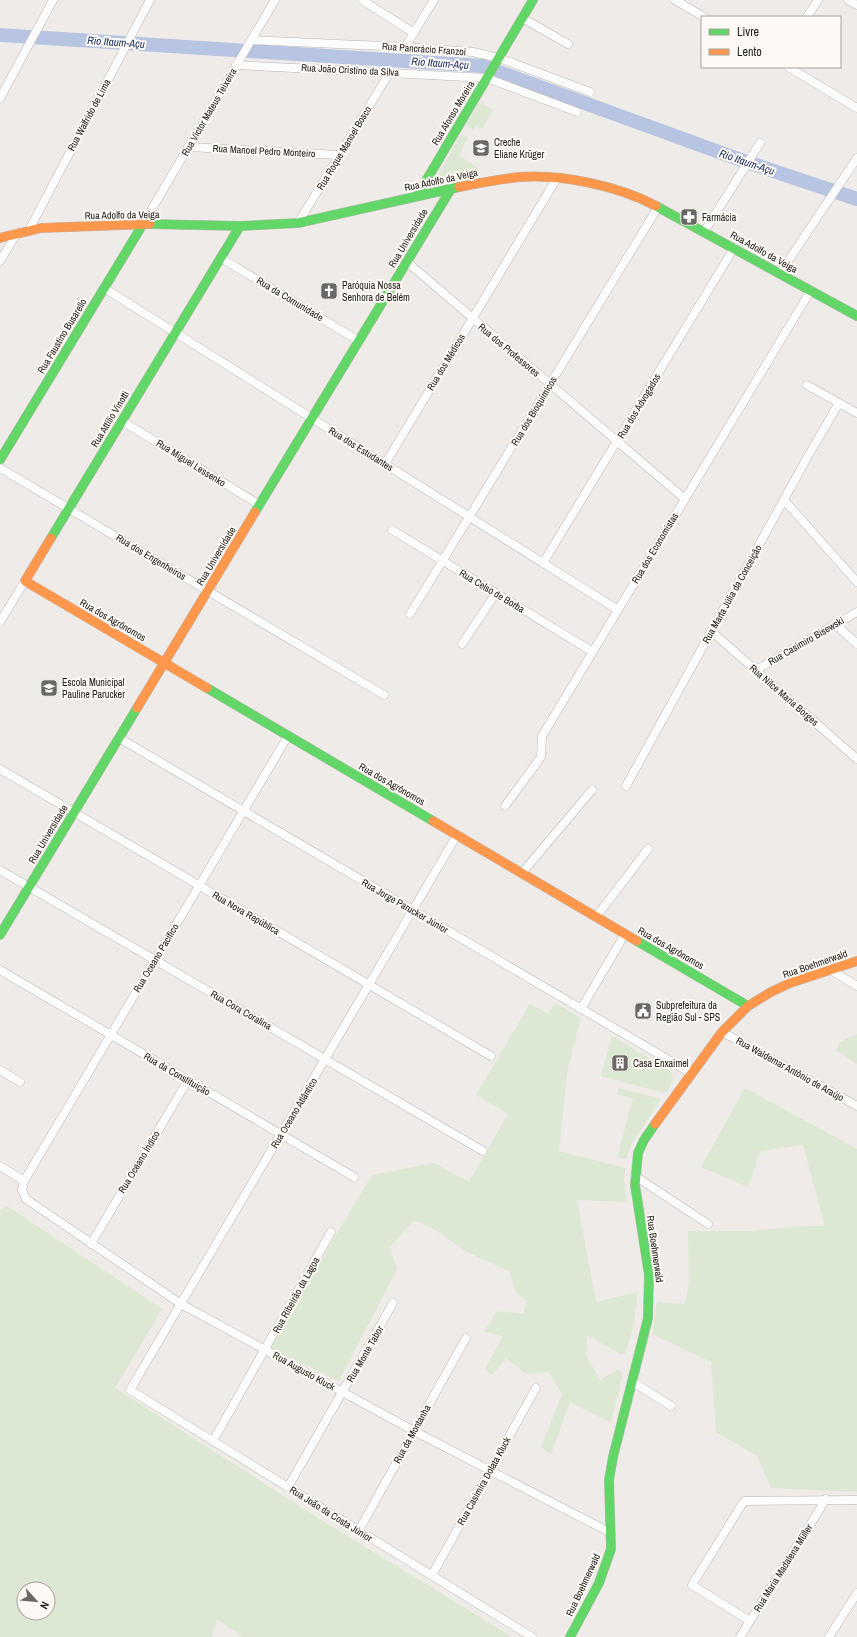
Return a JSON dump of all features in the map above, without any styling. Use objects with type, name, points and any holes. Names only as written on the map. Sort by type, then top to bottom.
[{"type":"street","points":[[0,98],[53,0]]},
{"type":"street","name":"Rua Walfrido de Lima","points":[[29,230],[150,0]]},
{"type":"street","name":"Rua Victor Mateus Teixeira","points":[[143,224],[274,0]]},
{"type":"street","points":[[362,0],[414,33]]},
{"type":"street","points":[[405,47],[434,0]]},
{"type":"street","name":"Rua Afonso Moreira","points":[[417,196],[533,0]]},
{"type":"street","points":[[675,0],[702,16]]},
{"type":"street","points":[[808,16],[818,0]]},
{"type":"street","points":[[848,0],[857,5]]},
{"type":"street","points":[[522,18],[568,44]]},
{"type":"street","name":"Rua Pancrácio Franzoi","points":[[249,43],[405,47],[473,52],[590,92]]},
{"type":"street","name":"Rua João Cristino da Silva","points":[[236,65],[488,76],[577,112]]},
{"type":"street","points":[[790,68],[857,108]]},
{"type":"street","name":"Rua Roque Manoel Bosco","points":[[298,223],[390,72]]},
{"type":"street","points":[[704,232],[760,143]]},
{"type":"street","name":"Rua Manoel Pedro Monteiro","points":[[188,147],[339,155]]},
{"type":"street","points":[[780,273],[857,158]]},
{"type":"street","name":"Rua Adolfo da Veiga","points":[[0,238],[29,230],[47,228],[143,224],[240,226],[298,223],[417,196],[520,177],[557,178],[613,189],[644,200],[857,315]]},
{"type":"street","name":"Rua dos Médicos","points":[[385,464],[557,178]]},
{"type":"street","name":"Rua Universidade","points":[[0,935],[451,189]]},
{"type":"street","name":"Rua dos Bioquímicos","points":[[410,614],[658,207]]},
{"type":"street","name":"Rua Faustino Busarello","points":[[0,460],[143,224]]},
{"type":"street","name":"Rua Attílio Vinotti","points":[[0,622],[240,226]]},
{"type":"street","points":[[0,261],[17,233]]},
{"type":"street","name":"Rua dos Advogados","points":[[544,563],[734,248]]},
{"type":"street","name":"Rua da Comunidade","points":[[221,258],[359,341]]},
{"type":"street","name":"Rua dos Professores","points":[[406,262],[685,500]]},
{"type":"street","name":"Rua dos Estudantes","points":[[104,288],[618,610]]},
{"type":"street","name":"Rua dos Economistas","points":[[505,806],[541,757],[542,736],[810,290]]},
{"type":"street","points":[[807,385],[857,413]]},
{"type":"street","name":"Rua Marta Júlia da Conceição","points":[[626,786],[839,403]]},
{"type":"street","name":"Rua Miguel Lessenko","points":[[122,421],[260,505]]},
{"type":"street","name":"Rua dos Engenheiros","points":[[0,468],[384,695]]},
{"type":"street","points":[[784,500],[857,582]]},
{"type":"street","name":"Rua Celso de Borba","points":[[392,530],[593,652]]},
{"type":"street","name":"Rua dos Agrônomos","points":[[25,581],[748,1006]]},
{"type":"street","points":[[462,644],[496,593]]},
{"type":"street","name":"Rua Casimiro Bisewski","points":[[756,670],[857,612]]},
{"type":"street","points":[[836,625],[857,644]]},
{"type":"street","name":"Rua Nilce Maria Borges","points":[[711,631],[857,759]]},
{"type":"street","name":"Rua Oceano Pacífico","points":[[24,1180],[288,736]]},
{"type":"street","name":"Rua Jorge Parucker Júnior","points":[[119,738],[691,1073]]},
{"type":"street","name":"Rua Nova República","points":[[0,769],[491,1056]]},
{"type":"street","points":[[522,873],[592,790]]},
{"type":"street","name":"Rua Oceano Atlântico","points":[[130,1390],[457,835]]},
{"type":"street","points":[[596,917],[648,849]]},
{"type":"street","name":"Rua Cora Coralina","points":[[0,870],[483,1151]]},
{"type":"street","points":[[581,1009],[625,934]]},
{"type":"street","name":"Rua Boehmerwald","points":[[570,1637],[606,1565],[611,1549],[609,1480],[613,1457],[648,1318],[650,1287],[636,1195],[635,1176],[638,1153],[644,1140],[691,1073],[722,1032],[748,1006],[771,992],[790,983],[857,961]]},
{"type":"street","points":[[829,969],[857,986]]},
{"type":"street","name":"Rua da Constituição","points":[[0,970],[354,1177]]},
{"type":"street","name":"Rua Waldemar Antônio de Araújo","points":[[722,1032],[857,1106]]},
{"type":"street","points":[[0,1070],[20,1082]]},
{"type":"street","name":"Rua Oceano Índico","points":[[91,1244],[188,1080]]},
{"type":"street","points":[[0,1166],[24,1180]]},
{"type":"street","points":[[635,1176],[708,1224]]},
{"type":"street","name":"Rua Augusto Kluck","points":[[24,1180],[22,1190],[26,1199],[181,1304],[342,1393],[611,1533]]},
{"type":"street","name":"Rua Ribeirão da Lagoa","points":[[213,1441],[331,1232]]},
{"type":"street","name":"Rua Monte Tabor","points":[[288,1487],[393,1303]]},
{"type":"street","name":"Rua da Montanha","points":[[359,1530],[466,1338]]},
{"type":"street","points":[[633,1382],[671,1406]]},
{"type":"street","name":"Rua Casimira Dolata Kluck","points":[[432,1575],[536,1388]]},
{"type":"street","name":"Rua João da Costa Júnior","points":[[130,1390],[532,1637]]},
{"type":"street","points":[[750,1621],[692,1585],[744,1501],[826,1499],[857,1500]]},
{"type":"street","name":"Rua Maria Madalena Müller","points":[[740,1637],[826,1499]]},
{"type":"street","points":[[829,1637],[857,1592]]},
{"type":"green space","points":[[479,102],[493,110],[482,129],[476,125],[473,130],[466,125]]},
{"type":"green space","points":[[461,134],[468,138],[459,155],[479,169],[475,176],[439,182],[438,175]]},
{"type":"green space","points":[[555,1003],[581,1018],[567,1073],[559,1151],[625,1168],[624,1181],[626,1202],[577,1200],[596,1302],[638,1292],[633,1329],[625,1354],[620,1354],[587,1335],[586,1355],[600,1380],[619,1369],[623,1373],[611,1423],[570,1402],[551,1454],[541,1447],[562,1394],[549,1372],[526,1374],[506,1358],[492,1375],[485,1369],[503,1336],[484,1332],[497,1311],[523,1314],[527,1301],[516,1293],[509,1271],[467,1252],[432,1228],[414,1220],[390,1247],[397,1269],[339,1381],[269,1347],[372,1175],[434,1163],[469,1182],[508,1114],[476,1095],[530,1004],[548,1014]]},
{"type":"green space","points":[[857,1034],[857,1064],[836,1050],[840,1042]]},
{"type":"green space","points":[[612,1036],[669,1070],[673,1076],[673,1079],[671,1085],[665,1093],[601,1076]]},
{"type":"green space","points":[[619,1088],[661,1099],[631,1145],[626,1159],[617,1157],[633,1099],[617,1094]]},
{"type":"green space","points":[[745,1088],[857,1149],[857,1492],[771,1488],[757,1456],[716,1432],[711,1362],[652,1334],[657,1302],[685,1304],[689,1283],[688,1231],[752,1231],[804,1226],[825,1226],[803,1145],[760,1151],[748,1187],[701,1167]]},
{"type":"green space","points":[[7,1206],[162,1309],[115,1388],[326,1523],[509,1635],[508,1637],[243,1637],[217,1619],[212,1637],[0,1637],[0,1210]]},
{"type":"waterway","name":"Rio Itaum-Açu","points":[[0,35],[483,66],[741,160],[857,199]]},
{"type":"traffic: fast","points":[[417,196],[533,0]]},
{"type":"traffic: fast","points":[[150,224],[240,226],[298,223],[459,187]]},
{"type":"traffic: fast","points":[[255,512],[451,189]]},
{"type":"traffic: fast","points":[[656,206],[857,316]]},
{"type":"traffic: fast","points":[[0,460],[143,224]]},
{"type":"traffic: fast","points":[[51,538],[240,226]]},
{"type":"traffic: fast","points":[[207,688],[433,821]]},
{"type":"traffic: fast","points":[[0,935],[137,708]]},
{"type":"traffic: fast","points":[[637,941],[748,1006]]},
{"type":"traffic: fast","points":[[570,1637],[599,1583],[611,1549],[609,1480],[613,1457],[648,1318],[649,1275],[635,1185],[638,1153],[644,1140],[655,1124]]},
{"type":"traffic: slow","points":[[459,187],[520,177],[554,177],[608,187],[656,206]]},
{"type":"traffic: slow","points":[[0,238],[41,228],[150,224]]},
{"type":"traffic: slow","points":[[137,708],[255,512]]},
{"type":"traffic: slow","points":[[51,538],[25,581],[207,688]]},
{"type":"traffic: slow","points":[[433,821],[637,941]]},
{"type":"traffic: slow","points":[[655,1124],[722,1032],[748,1006],[771,992],[790,983],[857,961]]},
{"type":"place","name":"Creche Eliane Krüger","points":[[481,148]]},
{"type":"place","name":"Farmácia","points":[[689,217]]},
{"type":"place","name":"Paróquia Nossa Senhora de Belém","points":[[329,291]]},
{"type":"place","name":"Escola Municipal Pauline Parucker","points":[[49,688]]},
{"type":"place","name":"Subprefeitura da Região Sul - SPS","points":[[643,1011]]},
{"type":"place","name":"Casa Enxaimel","points":[[620,1063]]}]
